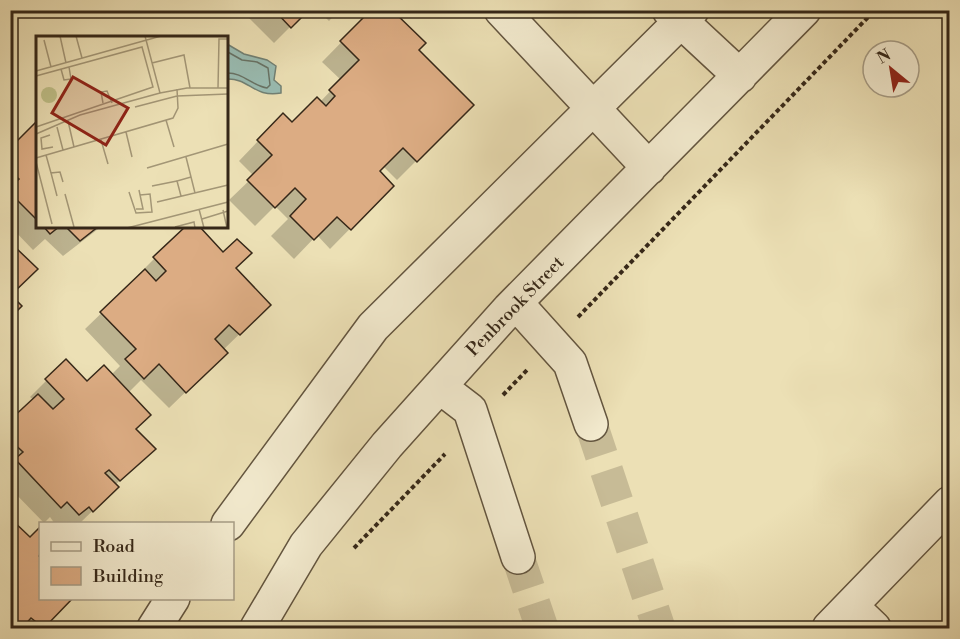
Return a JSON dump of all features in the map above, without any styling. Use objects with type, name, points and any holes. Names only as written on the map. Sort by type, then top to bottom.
[{"type":"street","points":[[501,10],[592,110],[649,168]]},
{"type":"street","name":"Penbrook Street","points":[[267,624],[306,545],[387,444],[516,303],[804,10]]},
{"type":"street","points":[[229,522],[373,327],[592,110],[681,14],[740,76]]},
{"type":"street","points":[[516,303],[570,363],[591,424]]},
{"type":"street","points":[[440,387],[470,410],[519,557]]},
{"type":"street","points":[[874,628],[840,617],[950,502]]},
{"type":"street","points":[[154,628],[172,600]]},
{"type":"path","points":[[346,556],[875,10]]},
{"type":"water","points":[[228,45],[244,54],[267,60],[276,66],[274,80],[281,86],[281,93],[264,93],[228,79]]},
{"type":"building","points":[[274,10],[309,10],[291,28]]},
{"type":"building","points":[[371,10],[392,10],[426,43],[419,50],[474,105],[417,162],[403,148],[380,171],[394,186],[351,230],[337,217],[314,240],[290,216],[306,199],[295,188],[275,208],[247,180],[272,155],[257,140],[283,113],[292,122],[317,97],[326,106],[335,96],[329,90],[359,60],[340,41]]},
{"type":"building","points":[[36,122],[36,219],[10,193],[10,188],[19,179],[10,171],[10,148]]},
{"type":"building","points":[[45,228],[58,228],[50,234]]},
{"type":"building","points":[[67,228],[96,228],[80,241]]},
{"type":"building","points":[[184,228],[201,228],[223,252],[237,239],[252,253],[236,268],[271,305],[240,335],[229,325],[215,339],[228,353],[186,393],[159,364],[144,379],[125,359],[136,349],[100,312],[145,269],[156,281],[166,271],[153,257]]},
{"type":"building","points":[[15,247],[38,269],[11,295],[22,306],[11,317],[10,252]]},
{"type":"building","points":[[66,359],[87,381],[104,365],[151,415],[136,429],[156,449],[120,481],[109,470],[105,473],[119,487],[93,512],[89,507],[79,515],[67,502],[61,508],[15,459],[23,452],[10,440],[10,426],[13,424],[10,420],[38,394],[53,409],[64,399],[45,379]]},
{"type":"building","points":[[10,518],[30,537],[39,528],[39,600],[71,600],[44,628],[31,618],[22,628],[10,628]]},
{"type":"tunnel","points":[[591,424],[659,628]]},
{"type":"tunnel","points":[[518,557],[542,628]]}]
